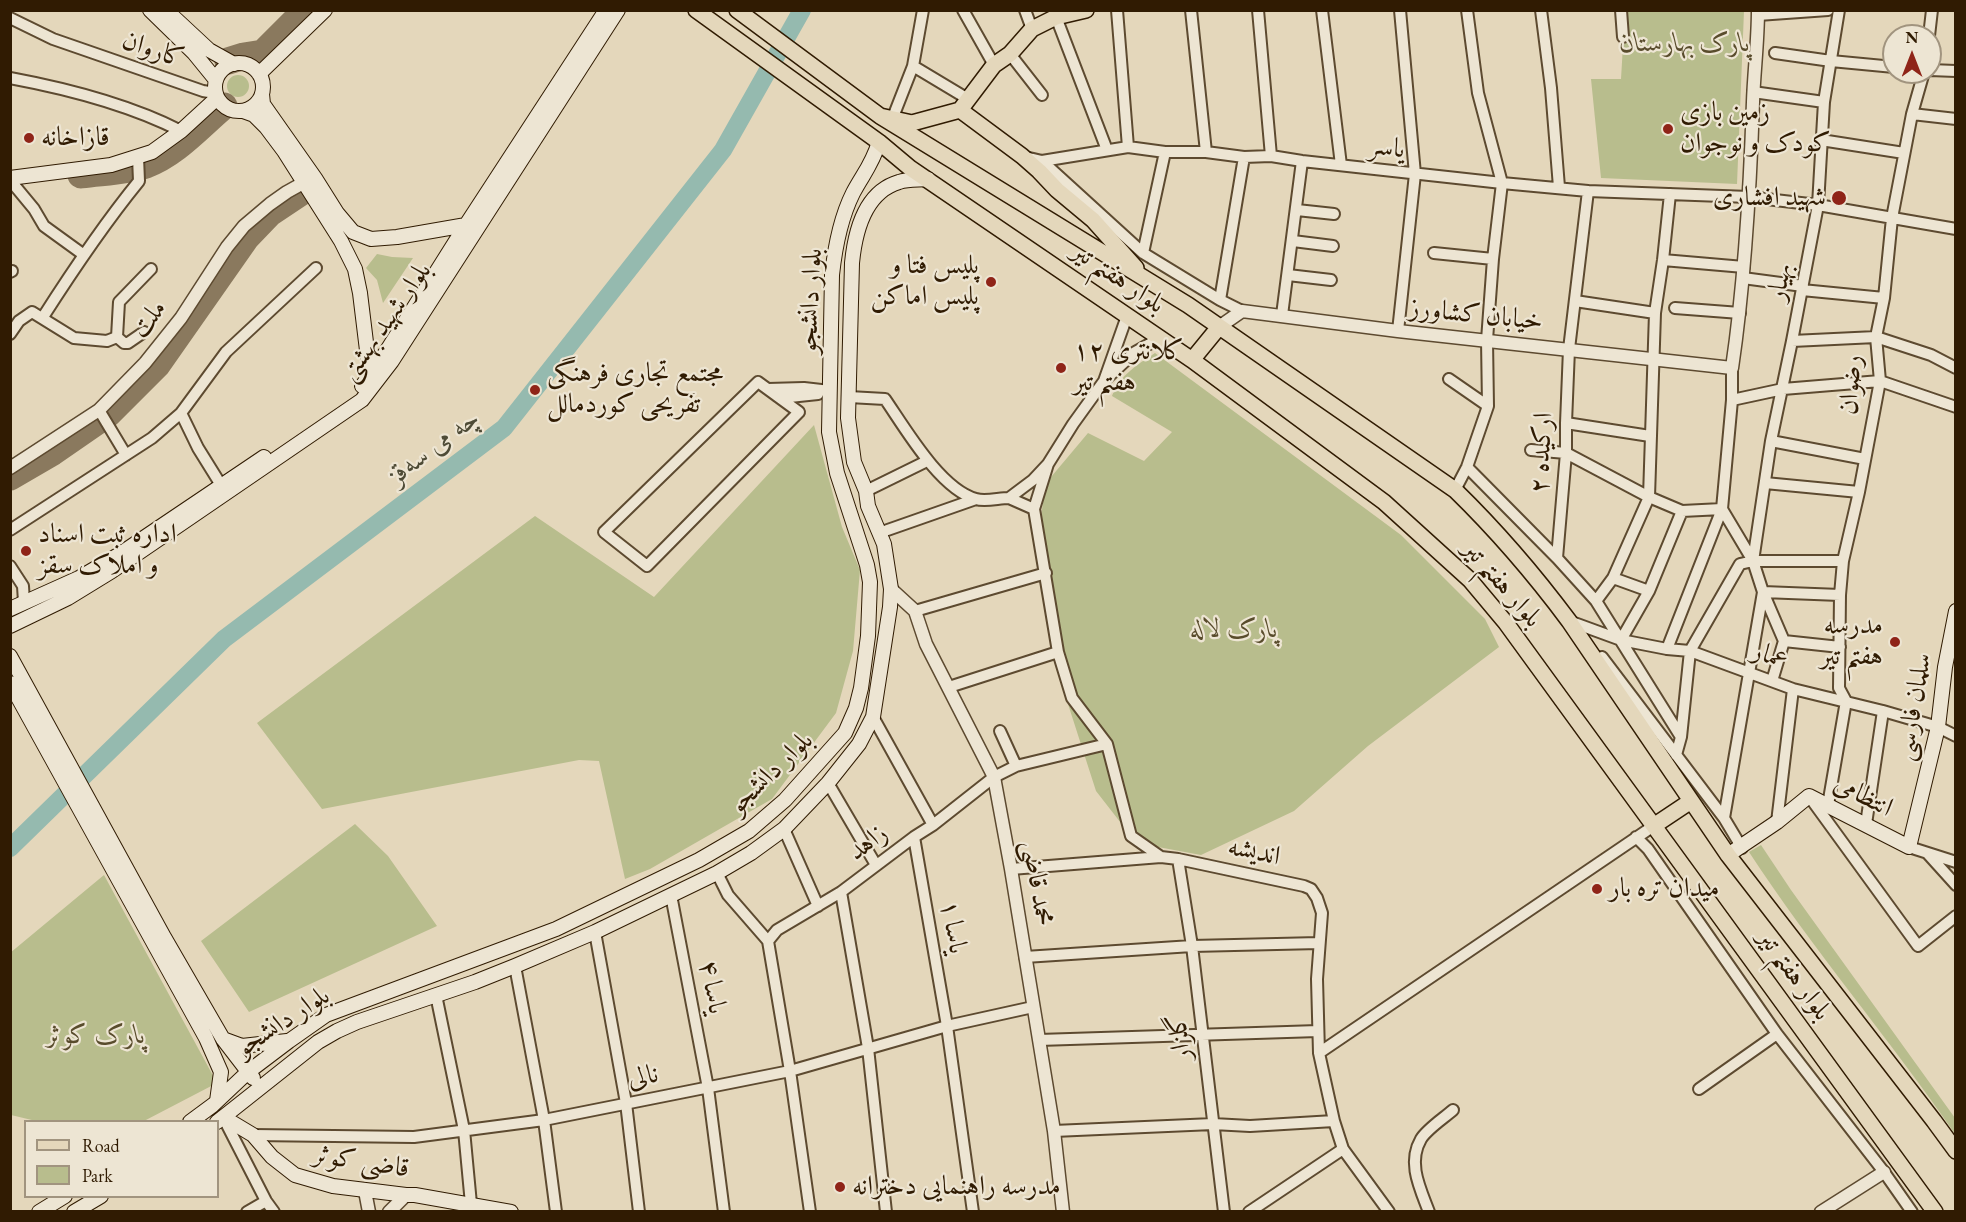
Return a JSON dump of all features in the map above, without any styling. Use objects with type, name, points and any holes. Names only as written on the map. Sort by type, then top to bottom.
[{"type":"main road","points":[[150,10],[194,53],[216,91],[230,109],[254,116],[266,127],[306,182],[355,269],[373,378]]},
{"type":"main road","points":[[166,10],[208,50],[234,64]]},
{"type":"main road","points":[[259,74],[325,10]]},
{"type":"main road","name":"بلوار شهید بهشتی","points":[[471,228],[606,10]]},
{"type":"main road","name":"بلوار شهید بهشتی","points":[[10,626],[68,598],[112,571],[362,400],[386,352],[618,10]]},
{"type":"main road","name":"بلوار هفتم تیر","points":[[696,10],[879,142],[910,168],[928,178],[1192,360],[1384,502],[1470,580],[1506,623],[1655,825],[1935,1212]]},
{"type":"main road","name":"بلوار هفتم تیر","points":[[737,10],[880,116],[1188,305],[1455,490],[1484,518],[1573,623],[1691,801],[1735,852],[1956,1151]]},
{"type":"main road","points":[[880,116],[912,123],[964,104],[994,65],[1010,54],[1032,29],[1056,17],[1086,10]]},
{"type":"main road","points":[[10,179],[111,165],[152,152],[181,131],[216,91],[224,68],[234,64],[246,64],[259,74],[263,87],[263,104],[337,213],[353,232],[371,239],[471,228]]},
{"type":"main road","points":[[243,111],[253,107],[262,94]]},
{"type":"main road","points":[[964,104],[1093,220],[1148,282]]},
{"type":"main road","name":"بلوار دانشجو","points":[[193,1120],[248,1072],[327,1015],[556,929],[699,860],[749,831],[785,800],[844,733],[856,708],[861,688],[868,636],[870,582],[867,565],[832,452],[830,394],[832,276],[839,229],[853,193],[874,159],[879,142]]},
{"type":"main road","name":"بلوار دانشجو","points":[[220,1119],[318,1042],[337,1031],[515,966],[596,932],[717,873],[751,853],[783,829],[828,783],[859,744],[873,717],[891,589],[888,566],[879,533],[854,462],[850,440],[848,418],[854,242],[859,224],[876,195],[899,182],[928,178]]},
{"type":"main road","points":[[1192,360],[1219,327]]},
{"type":"main road","name":"بلوار شهید بهشتی","points":[[10,609],[60,588],[120,554],[318,422],[354,396],[373,378]]},
{"type":"main road","points":[[830,394],[849,397]]},
{"type":"main road","name":"سلمان فارسی","points":[[1909,847],[1950,668],[1955,617]]},
{"type":"main road","points":[[13,660],[158,940],[206,1038],[221,1072],[217,1101]]},
{"type":"main road","points":[[10,684],[158,940],[223,1040],[260,1087]]},
{"type":"main road","name":"انتظامی","points":[[1735,852],[1778,822],[1809,796],[1909,847]]},
{"type":"main road","points":[[1655,825],[1691,801]]},
{"type":"main road","points":[[556,929],[562,946]]},
{"type":"main road","points":[[432,976],[436,995]]},
{"type":"main road","points":[[223,1040],[242,1046],[289,1041]]},
{"type":"main road","name":"قاضی کوثر","points":[[220,1119],[245,1129],[272,1157],[295,1175],[333,1186],[406,1196],[415,1195],[511,1212]]},
{"type":"main road","points":[[39,1212],[63,1198]]},
{"type":"main road","points":[[76,1211],[99,1198]]},
{"type":"street","points":[[895,112],[913,66],[923,10]]},
{"type":"street","points":[[963,10],[994,65]]},
{"type":"street","points":[[1025,10],[1032,29]]},
{"type":"street","points":[[1117,10],[1128,147]]},
{"type":"street","points":[[1191,10],[1206,152]]},
{"type":"street","points":[[1258,10],[1271,156]]},
{"type":"street","points":[[1322,10],[1341,165]]},
{"type":"street","points":[[1398,331],[1415,174],[1400,10]]},
{"type":"street","points":[[1455,490],[1467,466],[1488,406],[1488,340],[1493,259],[1502,183],[1478,93],[1467,10]]},
{"type":"street","points":[[1541,10],[1551,88],[1559,187]]},
{"type":"street","points":[[1621,10],[1623,37]]},
{"type":"street","points":[[1667,649],[1722,509],[1732,400],[1732,368],[1744,273],[1758,13],[1828,10]]},
{"type":"street","name":"بهیار","points":[[1753,561],[1771,441],[1818,205],[1824,102],[1839,10]]},
{"type":"street","points":[[1056,17],[1107,150]]},
{"type":"street","name":"کاروان","points":[[10,18],[53,39],[203,91],[216,91]]},
{"type":"street","points":[[1774,52],[1831,61],[1882,65]]},
{"type":"street","points":[[1010,54],[1042,95]]},
{"type":"street","points":[[913,66],[964,104]]},
{"type":"street","points":[[10,78],[99,99],[161,121],[181,131]]},
{"type":"street","name":"رضوان","points":[[1846,701],[1839,688],[1840,595],[1843,561],[1880,381],[1876,337],[1884,298],[1893,218],[1904,153],[1921,84]]},
{"type":"street","points":[[1753,92],[1824,102]]},
{"type":"street","points":[[1912,114],[1956,119]]},
{"type":"street","points":[[1821,140],[1904,153]]},
{"type":"street","name":"یاسر","points":[[1022,156],[1042,161],[1128,147],[1165,152],[1206,152],[1244,157],[1271,156],[1502,183],[1588,190],[1749,197],[1818,205],[1956,229]]},
{"type":"street","points":[[1143,252],[1165,152]]},
{"type":"street","points":[[43,317],[115,210],[139,181],[138,157]]},
{"type":"street","points":[[1220,300],[1244,157]]},
{"type":"street","points":[[1042,161],[1143,252],[1220,300],[1242,311],[1219,327]]},
{"type":"street","points":[[1282,315],[1302,161]]},
{"type":"street","points":[[10,179],[44,226],[84,255]]},
{"type":"street","name":"ملت","points":[[10,468],[99,410],[145,363],[174,327],[227,247],[244,226],[270,204],[306,182]]},
{"type":"street","name":"ارکیده ۲","points":[[1557,558],[1566,453],[1569,350],[1588,190]]},
{"type":"street","points":[[1596,601],[1613,578],[1649,497],[1655,313],[1670,194]]},
{"type":"street","points":[[1297,210],[1334,214]]},
{"type":"street","points":[[1293,241],[1333,246]]},
{"type":"street","points":[[1434,253],[1493,259]]},
{"type":"street","points":[[1663,260],[1744,273],[1802,288],[1884,298]]},
{"type":"street","points":[[10,530],[152,438],[181,413],[226,352],[316,268]]},
{"type":"street","points":[[144,332],[128,344],[123,344],[117,337],[119,302],[151,269]]},
{"type":"street","points":[[1288,275],[1331,280]]},
{"type":"street","points":[[1575,301],[1655,313]]},
{"type":"street","points":[[1675,308],[1740,313]]},
{"type":"street","name":"خیابان کشاورز","points":[[1242,311],[1654,361],[1732,368]]},
{"type":"street","points":[[10,334],[15,318],[32,312],[74,338],[107,341],[117,337]]},
{"type":"street","points":[[1104,381],[1127,316]]},
{"type":"street","points":[[1792,341],[1876,337],[1931,355],[1956,368]]},
{"type":"street","points":[[1009,498],[1033,480],[1048,464],[1104,381],[1135,352],[1160,338]]},
{"type":"street","points":[[1449,379],[1488,406]]},
{"type":"street","points":[[1732,400],[1783,389],[1880,381],[1956,407]]},
{"type":"street","points":[[758,382],[767,389],[799,412],[647,566],[604,532],[758,382]]},
{"type":"street","points":[[767,389],[804,388],[830,394]]},
{"type":"street","points":[[780,398],[830,394]]},
{"type":"street","points":[[849,397],[885,399],[927,461],[957,489],[976,500]]},
{"type":"street","points":[[99,410],[126,455]]},
{"type":"street","points":[[181,413],[198,448],[221,485]]},
{"type":"street","points":[[1566,423],[1650,436]]},
{"type":"street","points":[[1771,441],[1865,459]]},
{"type":"street","points":[[1531,450],[1566,453],[1649,497],[1682,511],[1722,509]]},
{"type":"street","points":[[866,491],[927,461]]},
{"type":"street","points":[[879,533],[976,500],[1009,498],[1034,509],[1048,464]]},
{"type":"street","points":[[1467,466],[1596,601],[1681,737]]},
{"type":"street","points":[[1765,483],[1859,492]]},
{"type":"street","name":"اندیشه","points":[[1034,509],[1058,652],[1072,698],[1107,744],[1131,836],[1161,857],[1304,886],[1311,889],[1317,898],[1322,913],[1317,979],[1319,1053],[1334,1121],[1343,1149],[1389,1212]]},
{"type":"street","points":[[1722,509],[1753,561],[1763,592],[1784,641],[1772,681]]},
{"type":"street","points":[[1621,640],[1649,591],[1682,511]]},
{"type":"street","points":[[1676,755],[1681,737],[1690,651],[1740,564],[1753,561],[1843,561]]},
{"type":"street","points":[[10,567],[23,586],[24,602]]},
{"type":"street","points":[[915,611],[1046,573]]},
{"type":"street","points":[[1613,578],[1649,591]]},
{"type":"street","name":"محمد قاضی","points":[[891,589],[915,611],[926,644],[994,777],[1054,1131],[1063,1212]]},
{"type":"street","points":[[1763,592],[1840,595]]},
{"type":"street","points":[[1724,818],[1763,592]]},
{"type":"street","points":[[1573,623],[1724,818],[1735,852]]},
{"type":"street","name":"عمار","points":[[1573,623],[1621,640],[1690,651],[1793,689],[1883,711],[1956,736]]},
{"type":"street","points":[[1784,641],[1840,647]]},
{"type":"street","points":[[949,687],[1058,652]]},
{"type":"street","points":[[1778,822],[1793,689]]},
{"type":"street","points":[[1828,805],[1846,701]]},
{"type":"street","points":[[1866,824],[1883,711]]},
{"type":"street","points":[[873,717],[933,825]]},
{"type":"street","points":[[1000,731],[1016,766]]},
{"type":"street","name":"زاهد","points":[[768,941],[777,930],[841,892],[994,777],[1016,766],[1107,744]]},
{"type":"street","points":[[828,783],[876,865]]},
{"type":"street","points":[[1809,796],[1918,946],[1956,916]]},
{"type":"street","points":[[1319,1053],[1655,825]]},
{"type":"street","points":[[783,829],[818,906]]},
{"type":"street","name":"یاسا ۱","points":[[914,837],[947,1026],[973,1212]]},
{"type":"street","points":[[1636,837],[1648,849],[1777,1034],[1884,1172],[1912,1212]]},
{"type":"street","name":"انتظامی","points":[[1909,847],[1954,862]]},
{"type":"street","points":[[1954,862],[1956,848]]},
{"type":"street","points":[[1927,854],[1956,885]]},
{"type":"street","points":[[1011,869],[1161,857]]},
{"type":"street","name":"گلزار","points":[[1178,859],[1192,946],[1224,1212]]},
{"type":"street","points":[[717,873],[728,895],[768,941],[790,1071],[810,1212]]},
{"type":"street","points":[[841,892],[867,1048],[886,1212]]},
{"type":"street","name":"یاسا ۴","points":[[671,895],[708,1088],[724,1212]]},
{"type":"street","points":[[596,932],[626,1103],[639,1212]]},
{"type":"street","points":[[1025,957],[1192,946],[1319,944]]},
{"type":"street","points":[[515,966],[544,1120],[556,1212]]},
{"type":"street","points":[[436,995],[464,1130],[471,1204]]},
{"type":"street","name":"نالی","points":[[253,1135],[414,1137],[544,1120],[790,1071],[947,1026],[1033,1007]]},
{"type":"street","points":[[1038,1040],[1318,1030]]},
{"type":"street","points":[[1700,1089],[1777,1034]]},
{"type":"street","points":[[1429,1212],[1415,1177],[1415,1156],[1422,1138],[1453,1110]]},
{"type":"street","points":[[220,1119],[274,1212]]},
{"type":"street","points":[[1054,1131],[1213,1124],[1250,1126],[1334,1121]]},
{"type":"street","points":[[1238,1212],[1250,1211],[1343,1149]]},
{"type":"street","points":[[1821,1212],[1884,1172]]},
{"type":"street","points":[[365,1191],[369,1212]]},
{"type":"street","points":[[389,1212],[406,1196]]},
{"type":"street","points":[[247,1212],[266,1200]]},
{"type":"green space","name":"زمین بازی کودک و نوجوان","points":[[1625,11],[1744,11],[1737,184],[1601,178],[1591,79],[1621,79]]},
{"type":"green space","points":[[234,75],[242,75],[249,82],[249,90],[242,97],[234,97],[227,90],[227,82]]},
{"type":"green space","points":[[377,254],[413,258],[383,303],[377,280],[366,268]]},
{"type":"green space","name":"پارک لاله","points":[[1155,353],[1401,535],[1485,619],[1499,647],[1368,746],[1294,811],[1201,855],[1158,847],[1131,836],[1096,791],[1068,704],[1041,516],[1046,483],[1088,433],[1144,461],[1172,432],[1112,396],[1124,376]]},
{"type":"green space","points":[[814,425],[842,527],[860,570],[853,651],[836,713],[772,799],[650,869],[625,879],[599,761],[579,760],[322,809],[257,723],[535,516],[654,597]]},
{"type":"green space","points":[[355,824],[388,856],[437,926],[249,1012],[201,941]]},
{"type":"green space","points":[[1761,845],[1955,1118],[1955,1134],[1799,924],[1749,852]]},
{"type":"green space","name":"پارک کوثر","points":[[104,875],[217,1083],[146,1120],[32,1120],[11,1115],[10,953]]},
{"type":"waterway","name":"چە می سەقز","points":[[10,848],[224,639],[504,428],[723,150],[802,10]]},
{"type":"taxiway","points":[[228,61],[263,53],[306,10]]},
{"type":"taxiway","points":[[81,175],[130,169],[157,160],[178,147],[224,106]]},
{"type":"taxiway","points":[[10,477],[53,452],[108,414],[157,365],[246,238],[270,213],[309,187]]},
{"type":"place","name":"زمین بازی کودک و نوجوان","points":[[1668,129]]},
{"type":"place","name":"قازاخانه","points":[[29,138]]},
{"type":"place","name":"شهید افشاری","points":[[1839,198]]},
{"type":"place","name":"پلیس فتا و پلیس اماکن","points":[[991,282]]},
{"type":"place","name":"کلانتری ۱۲ هفتم تیر","points":[[1061,368]]},
{"type":"place","name":"مجتمع تجاری فرهنگی تفریحی کوردمالل","points":[[535,390]]},
{"type":"place","name":"اداره ثبت اسناد و املاک سقز","points":[[26,551]]},
{"type":"place","name":"مدرسه هفتم تیر","points":[[1895,642]]},
{"type":"place","name":"میدان تره بار","points":[[1597,889]]},
{"type":"place","name":"مدرسه راهنمایی دخترانه","points":[[840,1187]]},
{"type":"park label","name":"پارک بهارستان","points":[[1685,44]]}]
